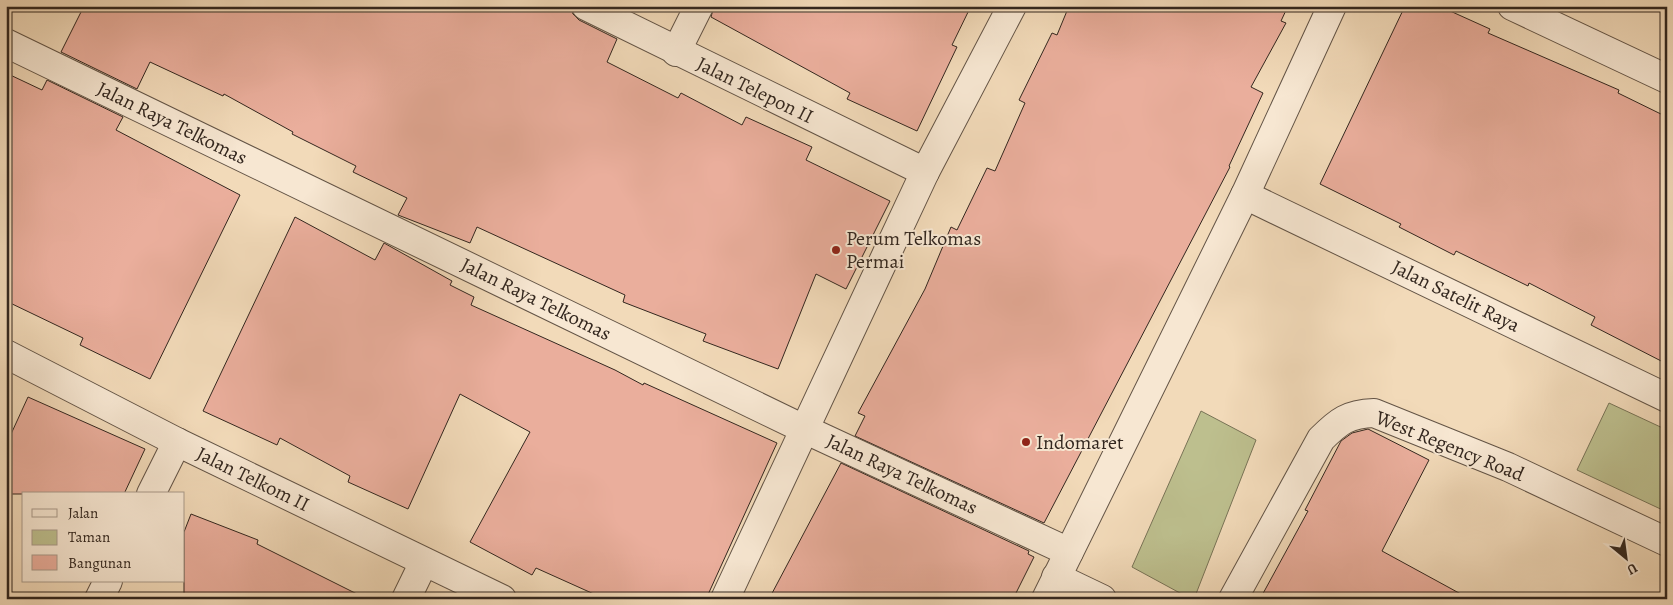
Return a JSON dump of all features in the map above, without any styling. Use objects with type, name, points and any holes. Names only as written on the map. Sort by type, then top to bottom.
[{"type":"street","name":"Jalan Telepon II","points":[[586,6],[676,52],[925,172]]},
{"type":"street","points":[[676,52],[699,6]]},
{"type":"street","points":[[725,599],[925,172],[1012,6]]},
{"type":"street","points":[[1102,599],[1051,588],[1245,195],[1332,6]]},
{"type":"street","points":[[1512,6],[1667,80]]},
{"type":"street","name":"Jalan Raya Telkomas","points":[[6,43],[804,429],[1068,552]]},
{"type":"street","name":"Jalan Satelit Raya","points":[[1245,195],[1667,398]]},
{"type":"street","name":"Jalan Telkom II","points":[[6,354],[177,442],[502,599]]},
{"type":"street","name":"West Regency Road","points":[[1233,599],[1321,439],[1343,420],[1355,414],[1374,413],[1508,467],[1667,542]]},
{"type":"street","points":[[152,492],[177,442]]},
{"type":"street","points":[[406,599],[424,562]]},
{"type":"street","points":[[99,599],[108,582]]},
{"type":"green space","points":[[1609,403],[1667,430],[1667,512],[1577,470]]},
{"type":"green space","points":[[1201,411],[1256,440],[1194,599],[1191,599],[1132,567]]},
{"type":"building","points":[[84,6],[570,6],[573,14],[579,20],[617,39],[607,62],[678,98],[681,93],[742,125],[746,117],[812,147],[806,160],[890,201],[846,289],[816,274],[778,369],[703,341],[706,334],[623,302],[625,295],[477,227],[470,243],[398,215],[407,198],[353,172],[356,166],[292,134],[293,132],[224,94],[223,96],[150,62],[137,89],[61,52]]},
{"type":"building","points":[[714,6],[971,6],[952,45],[957,47],[917,131],[847,99],[850,93],[711,17]]},
{"type":"building","points":[[1069,6],[1288,6],[1281,21],[1286,23],[1251,87],[1263,93],[1230,167],[1044,523],[855,436],[865,416],[858,413],[925,289],[951,227],[957,230],[987,168],[995,171],[1025,103],[1019,100],[1052,33],[1057,35]]},
{"type":"building","points":[[1405,6],[1439,6],[1490,29],[1488,33],[1619,90],[1618,93],[1667,117],[1667,364],[1591,325],[1595,317],[1529,283],[1528,286],[1456,251],[1454,255],[1399,227],[1401,224],[1320,184]]},
{"type":"building","points":[[6,73],[42,90],[47,80],[123,117],[116,130],[240,195],[150,379],[80,345],[83,338],[6,301]]},
{"type":"building","points":[[295,217],[375,260],[384,243],[452,281],[450,285],[474,297],[471,305],[615,370],[643,385],[644,383],[777,443],[706,599],[605,599],[536,568],[532,575],[470,542],[530,432],[460,394],[408,509],[348,482],[350,476],[280,438],[277,445],[203,411]]},
{"type":"building","points":[[28,397],[145,449],[125,492],[22,492],[22,494],[6,494],[6,445]]},
{"type":"building","points":[[1368,429],[1429,460],[1382,551],[1470,599],[1260,599],[1308,511],[1305,510],[1341,441],[1352,433]]},
{"type":"building","points":[[841,463],[1029,551],[1028,554],[1034,557],[1013,599],[769,599]]},
{"type":"building","points":[[191,514],[258,540],[257,544],[367,599],[184,599],[185,529]]},
{"type":"place","name":"Perum Telkomas Permai","points":[[836,250]]},
{"type":"place","name":"Indomaret","points":[[1026,442]]}]
